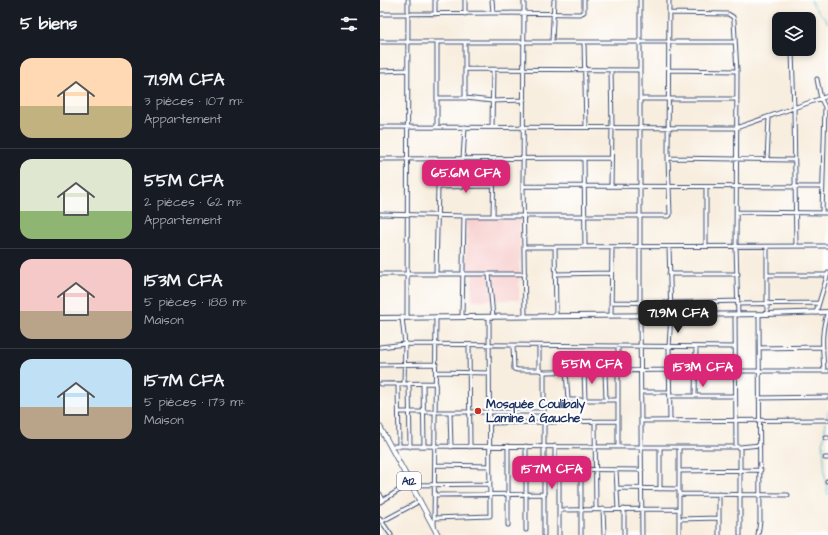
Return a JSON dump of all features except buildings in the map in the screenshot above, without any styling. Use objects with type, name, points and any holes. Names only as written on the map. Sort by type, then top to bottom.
[{"type":"main road","name":"A12","points":[[381,431],[438,535]]},
{"type":"street","points":[[404,384],[407,274],[408,0]]},
{"type":"street","points":[[435,0],[435,14]]},
{"type":"street","points":[[464,14],[465,0]]},
{"type":"street","points":[[492,0],[493,13]]},
{"type":"street","points":[[524,0],[523,186],[525,316]]},
{"type":"street","points":[[552,41],[554,0]]},
{"type":"street","points":[[380,14],[580,14],[584,12],[584,0]]},
{"type":"street","points":[[640,0],[642,535]]},
{"type":"street","points":[[380,214],[464,216],[669,216],[669,0]]},
{"type":"street","points":[[670,13],[728,14],[733,17],[734,21],[737,71],[736,246],[738,274],[735,371],[736,421],[741,470],[740,535]]},
{"type":"street","points":[[380,42],[735,42]]},
{"type":"street","points":[[437,42],[437,127]]},
{"type":"street","points":[[584,42],[586,127]]},
{"type":"street","points":[[465,43],[465,98]]},
{"type":"street","points":[[792,56],[796,246]]},
{"type":"street","points":[[465,69],[640,70]]},
{"type":"street","points":[[380,71],[408,70]]},
{"type":"street","points":[[492,127],[493,70]]},
{"type":"street","points":[[611,70],[611,186]]},
{"type":"street","points":[[669,70],[737,71]]},
{"type":"street","points":[[817,79],[821,99],[825,107],[822,213]]},
{"type":"street","points":[[380,127],[736,128],[769,118],[828,96]]},
{"type":"street","points":[[437,98],[465,98],[492,101],[524,100]]},
{"type":"street","points":[[640,99],[737,99]]},
{"type":"street","points":[[767,160],[769,118]]},
{"type":"street","points":[[463,159],[465,127]]},
{"type":"street","points":[[823,138],[828,139]]},
{"type":"street","points":[[380,159],[611,158]]},
{"type":"street","points":[[668,158],[794,160]]},
{"type":"street","points":[[492,216],[494,159]]},
{"type":"street","points":[[584,159],[585,247]]},
{"type":"street","points":[[436,273],[438,187],[493,186]]},
{"type":"street","points":[[523,186],[822,187]]},
{"type":"street","points":[[706,187],[706,246]]},
{"type":"street","points":[[737,212],[828,213]]},
{"type":"street","points":[[462,317],[464,216]]},
{"type":"street","points":[[525,247],[828,246]]},
{"type":"street","points":[[555,247],[556,315]]},
{"type":"street","points":[[611,315],[612,247]]},
{"type":"street","points":[[668,247],[671,315],[669,347],[670,421]]},
{"type":"street","points":[[767,247],[767,314]]},
{"type":"street","points":[[556,274],[612,273]]},
{"type":"street","points":[[380,274],[525,274]]},
{"type":"street","points":[[434,518],[490,516],[489,345],[491,317],[489,274]]},
{"type":"street","points":[[669,274],[738,274]]},
{"type":"street","points":[[767,275],[828,274],[816,313]]},
{"type":"street","points":[[611,302],[738,302],[767,304],[819,303]]},
{"type":"street","points":[[380,318],[556,315],[737,315],[828,312],[824,322],[823,347],[826,371],[696,371]]},
{"type":"street","points":[[758,535],[760,521],[759,494],[761,470],[759,314]]},
{"type":"street","points":[[434,527],[436,317]]},
{"type":"street","points":[[380,347],[405,344],[735,347]]},
{"type":"street","points":[[469,345],[470,447]]},
{"type":"street","points":[[513,346],[514,369],[518,370],[566,372],[670,370]]},
{"type":"street","points":[[539,346],[539,370]]},
{"type":"street","points":[[618,346],[618,446]]},
{"type":"street","points":[[695,396],[696,347]]},
{"type":"street","points":[[759,348],[823,347]]},
{"type":"street","points":[[380,365],[436,364]]},
{"type":"street","points":[[584,371],[585,400]]},
{"type":"street","points":[[605,371],[606,400]]},
{"type":"street","points":[[436,372],[489,373]]},
{"type":"street","points":[[544,372],[544,535]]},
{"type":"street","points":[[566,372],[569,400],[618,400]]},
{"type":"street","points":[[423,383],[424,446]]},
{"type":"street","points":[[380,384],[436,383]]},
{"type":"street","points":[[398,384],[399,447]]},
{"type":"street","points":[[409,384],[410,447]]},
{"type":"street","points":[[641,392],[670,392]]},
{"type":"street","points":[[670,396],[736,396]]},
{"type":"street","points":[[759,398],[828,397]]},
{"type":"street","points":[[398,412],[544,412]]},
{"type":"street","points":[[450,412],[451,447]]},
{"type":"street","points":[[641,421],[828,420]]},
{"type":"street","points":[[490,423],[618,421]]},
{"type":"street","points":[[595,422],[596,510]]},
{"type":"street","points":[[390,446],[679,447],[760,445]]},
{"type":"street","points":[[508,446],[508,525]]},
{"type":"street","points":[[526,446],[526,530]]},
{"type":"street","points":[[555,446],[560,510],[559,535]]},
{"type":"street","points":[[660,447],[660,489]]},
{"type":"street","points":[[679,447],[679,535]]},
{"type":"street","points":[[435,465],[490,466]]},
{"type":"street","points":[[544,469],[642,470]]},
{"type":"street","points":[[581,470],[581,535]]},
{"type":"street","points":[[616,470],[618,509]]},
{"type":"street","points":[[679,471],[761,470]]},
{"type":"street","points":[[380,494],[382,501],[411,484],[490,484]]},
{"type":"street","points":[[616,488],[679,489]]},
{"type":"street","points":[[435,495],[544,494]]},
{"type":"street","points":[[679,494],[788,495]]},
{"type":"street","points":[[719,494],[719,535]]},
{"type":"street","points":[[391,535],[381,520],[420,501]]},
{"type":"street","points":[[624,509],[624,535]]},
{"type":"street","points":[[560,510],[679,509]]},
{"type":"street","points":[[604,510],[604,535]]},
{"type":"street","points":[[679,519],[719,518]]},
{"type":"shaded area","points":[[467,219],[520,219],[519,300],[472,300],[472,272],[466,272]]},
{"type":"waterway","points":[[811,0],[814,7],[828,23]]},
{"type":"waterway","points":[[827,419],[828,411]]},
{"type":"waterway","points":[[826,422],[823,444],[825,478],[828,495]]},
{"type":"waterway","points":[[426,535],[436,534]]},
{"type":"place","name":"Mosquée Coulibaly Lamine à Gauche","points":[[478,411]]}]
